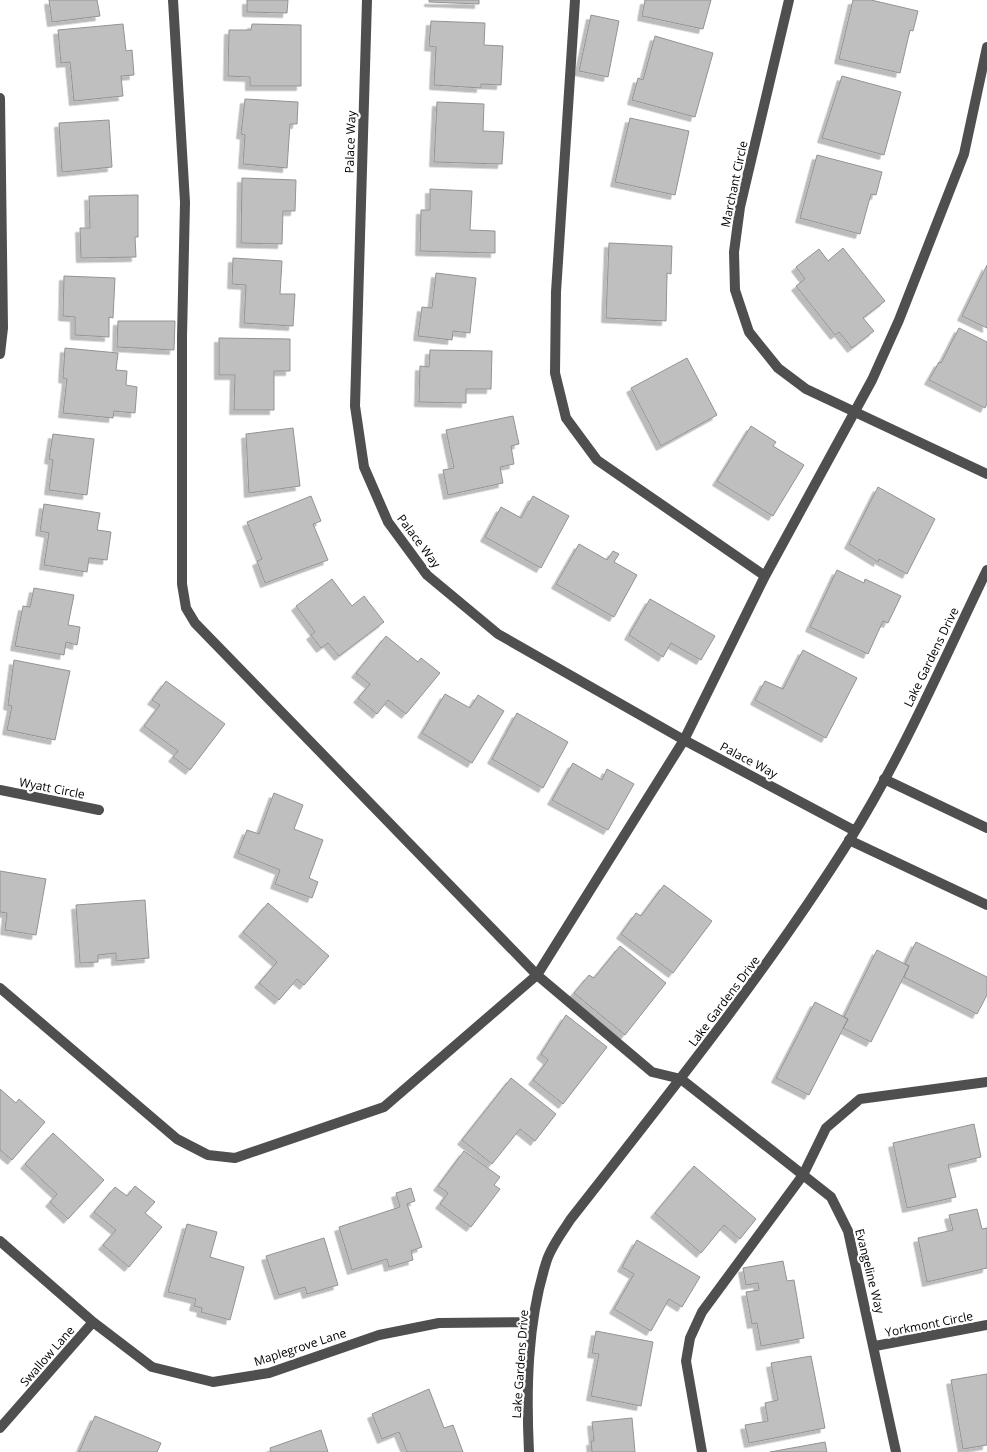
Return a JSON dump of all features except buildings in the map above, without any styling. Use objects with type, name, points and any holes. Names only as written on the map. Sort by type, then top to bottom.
[{"type":"street","points":[[173,0],[185,202],[182,337],[182,584],[186,608],[195,623],[537,974],[652,1072],[681,1079]]},
{"type":"street","name":"Palace Way","points":[[367,0],[355,406],[364,467],[388,522],[427,575],[498,634],[684,740],[855,831]]},
{"type":"street","points":[[575,0],[556,292],[555,373],[566,418],[597,460],[765,576]]},
{"type":"street","name":"Marchant Circle","points":[[789,0],[740,207],[734,252],[735,290],[749,332],[778,368],[806,389],[987,474]]},
{"type":"street","points":[[0,988],[177,1139],[208,1155],[235,1158],[384,1107],[537,974],[684,740],[765,576],[855,413],[899,320],[964,154],[987,47]]},
{"type":"street","points":[[0,98],[3,328],[0,354]]},
{"type":"street","name":"Lake Gardens Drive","points":[[529,1452],[527,1403],[533,1322],[546,1262],[570,1220],[681,1079],[773,957],[855,831],[884,779],[987,570]]},
{"type":"street","points":[[884,779],[987,828]]},
{"type":"street","name":"Wyatt Circle","points":[[0,790],[98,810]]},
{"type":"street","points":[[849,840],[987,905]]},
{"type":"street","name":"Evangeline Way","points":[[681,1079],[831,1197],[848,1231],[875,1346],[896,1452]]},
{"type":"street","points":[[702,1452],[686,1362],[690,1338],[702,1312],[803,1176],[826,1128],[860,1099],[987,1082]]},
{"type":"street","name":"Maplegrove Lane","points":[[0,1241],[93,1322],[152,1367],[212,1382],[269,1373],[379,1335],[439,1323],[479,1321],[533,1322]]},
{"type":"street","name":"Swallow Lane","points":[[0,1428],[93,1322]]},
{"type":"street","name":"Yorkmont Circle","points":[[875,1346],[987,1325]]}]
